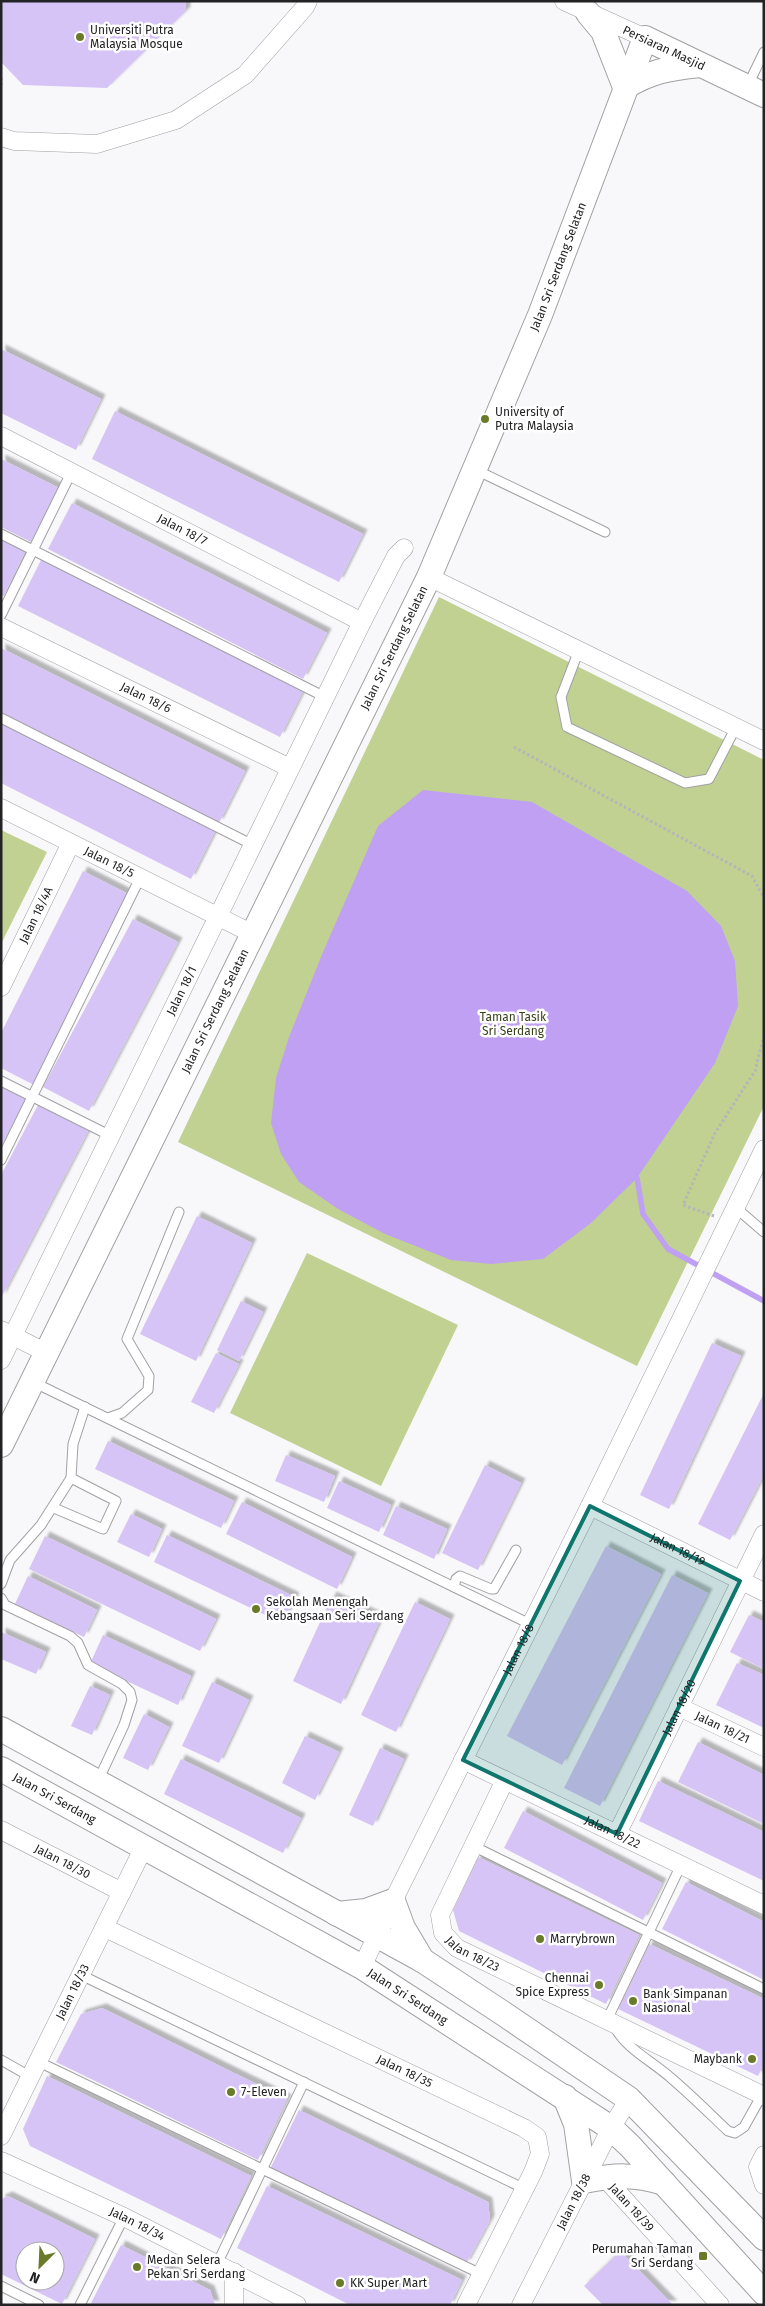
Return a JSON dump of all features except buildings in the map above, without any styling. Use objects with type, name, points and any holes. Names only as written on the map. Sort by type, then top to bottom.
[{"type":"street","points":[[1,137],[14,141],[97,144],[176,120],[246,75],[305,7],[308,1]]},
{"type":"street","name":"Persiaran Masjid","points":[[564,1],[756,91]]},
{"type":"street","points":[[588,13],[603,31],[625,87],[642,77],[663,69],[700,65]]},
{"type":"street","name":"Jalan Sri Serdang Selatan","points":[[1,1445],[429,576],[540,315],[645,38]]},
{"type":"street","name":"Jalan 18/7","points":[[1,436],[362,622]]},
{"type":"street","name":"Jalan 18/1","points":[[1,1360],[7,1333],[111,1136],[362,622],[396,556],[404,548]]},
{"type":"street","name":"Jalan Sri Serdang Selatan","points":[[429,576],[764,741]]},
{"type":"street","name":"Jalan 18/6","points":[[1,627],[290,768]]},
{"type":"street","name":"Jalan 18/5","points":[[1,808],[253,934]]},
{"type":"street","name":"Jalan 18/4A","points":[[1,987],[71,843]]},
{"type":"street","name":"Jalan 18/8","points":[[362,1967],[376,1935],[590,1506],[764,1148]]},
{"type":"street","points":[[7,1333],[46,1353]]},
{"type":"street","name":"Jalan 18/19","points":[[590,1506],[764,1592]]},
{"type":"street","name":"Jalan 18/20","points":[[617,1834],[764,1534]]},
{"type":"street","name":"Jalan 18/21","points":[[679,1707],[764,1747]]},
{"type":"street","points":[[1,1729],[422,1960],[629,2099],[764,2238]]},
{"type":"street","name":"Jalan 18/22","points":[[463,1760],[764,1905]]},
{"type":"street","name":"Jalan Sri Serdang","points":[[1,1769],[362,1967],[611,2128],[764,2293]]},
{"type":"street","name":"Jalan 18/23","points":[[504,1780],[440,1915],[443,1932],[457,1948],[763,2095]]},
{"type":"street","name":"Jalan 18/30","points":[[1,1830],[122,1892]]},
{"type":"street","name":"Jalan 18/33","points":[[1,2136],[144,1847]]},
{"type":"street","points":[[337,1914],[366,1911],[393,1901],[403,1928],[422,1960]]},
{"type":"street","name":"Jalan 18/35","points":[[105,1928],[524,2128],[537,2136],[540,2154],[466,2305]]},
{"type":"street","points":[[565,2097],[594,2179],[624,2175],[645,2177],[664,2183]]},
{"type":"street","name":"Jalan 18/38","points":[[521,2305],[530,2296],[594,2179],[611,2128],[629,2099]]},
{"type":"street","points":[[764,2155],[758,2167],[764,2185]]},
{"type":"street","name":"Jalan 18/34","points":[[1,2161],[124,2217],[234,2272],[288,2303]]},
{"type":"street","name":"Jalan 18/39","points":[[594,2179],[720,2305]]},
{"type":"street","points":[[234,2272],[234,2305]]},
{"type":"lane","points":[[756,91],[764,52]]},
{"type":"lane","points":[[474,469],[605,532]]},
{"type":"lane","points":[[1,615],[71,472]]},
{"type":"lane","points":[[1,534],[325,697]]},
{"type":"lane","points":[[579,650],[561,697],[567,727],[685,784],[709,780],[736,727]]},
{"type":"lane","points":[[1,718],[252,846]]},
{"type":"lane","points":[[1,1160],[140,878]]},
{"type":"lane","points":[[1,1081],[111,1136]]},
{"type":"lane","points":[[108,1418],[122,1413],[148,1390],[149,1376],[128,1338],[180,1212]]},
{"type":"lane","points":[[728,1221],[764,1232]]},
{"type":"lane","points":[[33,1381],[532,1624]]},
{"type":"lane","points":[[1,1584],[10,1560],[54,1508],[71,1478],[73,1444],[85,1407]]},
{"type":"lane","points":[[54,1508],[103,1528],[116,1502],[71,1478]]},
{"type":"lane","points":[[454,1587],[456,1579],[460,1576],[494,1589],[516,1550]]},
{"type":"lane","points":[[1,1598],[5,1605],[70,1636],[78,1643],[88,1666],[115,1679],[130,1692],[132,1700],[124,1725],[98,1782]]},
{"type":"lane","points":[[473,1846],[764,1989]]},
{"type":"lane","points":[[681,1865],[649,1932],[610,2022],[628,2046],[670,2076],[728,2131],[735,2133],[744,2127],[763,2095]]},
{"type":"lane","points":[[81,1976],[523,2188]]},
{"type":"lane","points":[[1,2060],[35,2069],[262,2169],[482,2274]]},
{"type":"lane","points":[[217,2264],[304,2082]]},
{"type":"lane","points":[[80,2305],[124,2217]]},
{"type":"lane","points":[[1,2286],[39,2305]]},
{"type":"path","points":[[1,78],[1,85]]},
{"type":"path","points":[[514,747],[752,876],[764,898]]},
{"type":"path","points":[[728,1221],[683,1205],[715,1133],[755,1071],[764,1035]]},
{"type":"highlighted area","points":[[590,1506],[740,1581],[617,1834],[463,1760]]},
{"type":"green space","name":"Taman Tasik Sri Serdang","points":[[439,597],[764,760],[764,1106],[637,1366],[178,1142]]},
{"type":"green space","points":[[1,830],[47,852],[1,944]]},
{"type":"green space","points":[[307,1253],[458,1325],[381,1486],[230,1413]]},
{"type":"shaded area","points":[[423,790],[532,802],[687,891],[721,926],[735,961],[738,1006],[715,1063],[637,1178],[591,1223],[543,1259],[491,1264],[451,1260],[385,1234],[338,1209],[299,1182],[281,1154],[271,1123],[276,1078],[289,1037],[323,952],[378,826]]},
{"type":"waterway","points":[[637,1178],[643,1214],[668,1249],[764,1301]]},
{"type":"place","name":"Universiti Putra Malaysia Mosque","points":[[80,37]]},
{"type":"place","name":"University of Putra Malaysia","points":[[485,419]]},
{"type":"place","name":"Sekolah Menengah Kebangsaan Seri Serdang","points":[[256,1609]]},
{"type":"place","name":"Marrybrown","points":[[540,1939]]},
{"type":"place","name":"Chennai Spice Express","points":[[599,1985]]},
{"type":"place","name":"Bank Simpanan Nasional","points":[[633,2001]]},
{"type":"place","name":"Maybank","points":[[752,2059]]},
{"type":"place","name":"7-Eleven","points":[[231,2092]]},
{"type":"place","name":"Perumahan Taman Sri Serdang","points":[[703,2256]]},
{"type":"place","name":"Medan Selera Pekan Sri Serdang","points":[[137,2267]]},
{"type":"place","name":"KK Super Mart","points":[[340,2283]]}]
